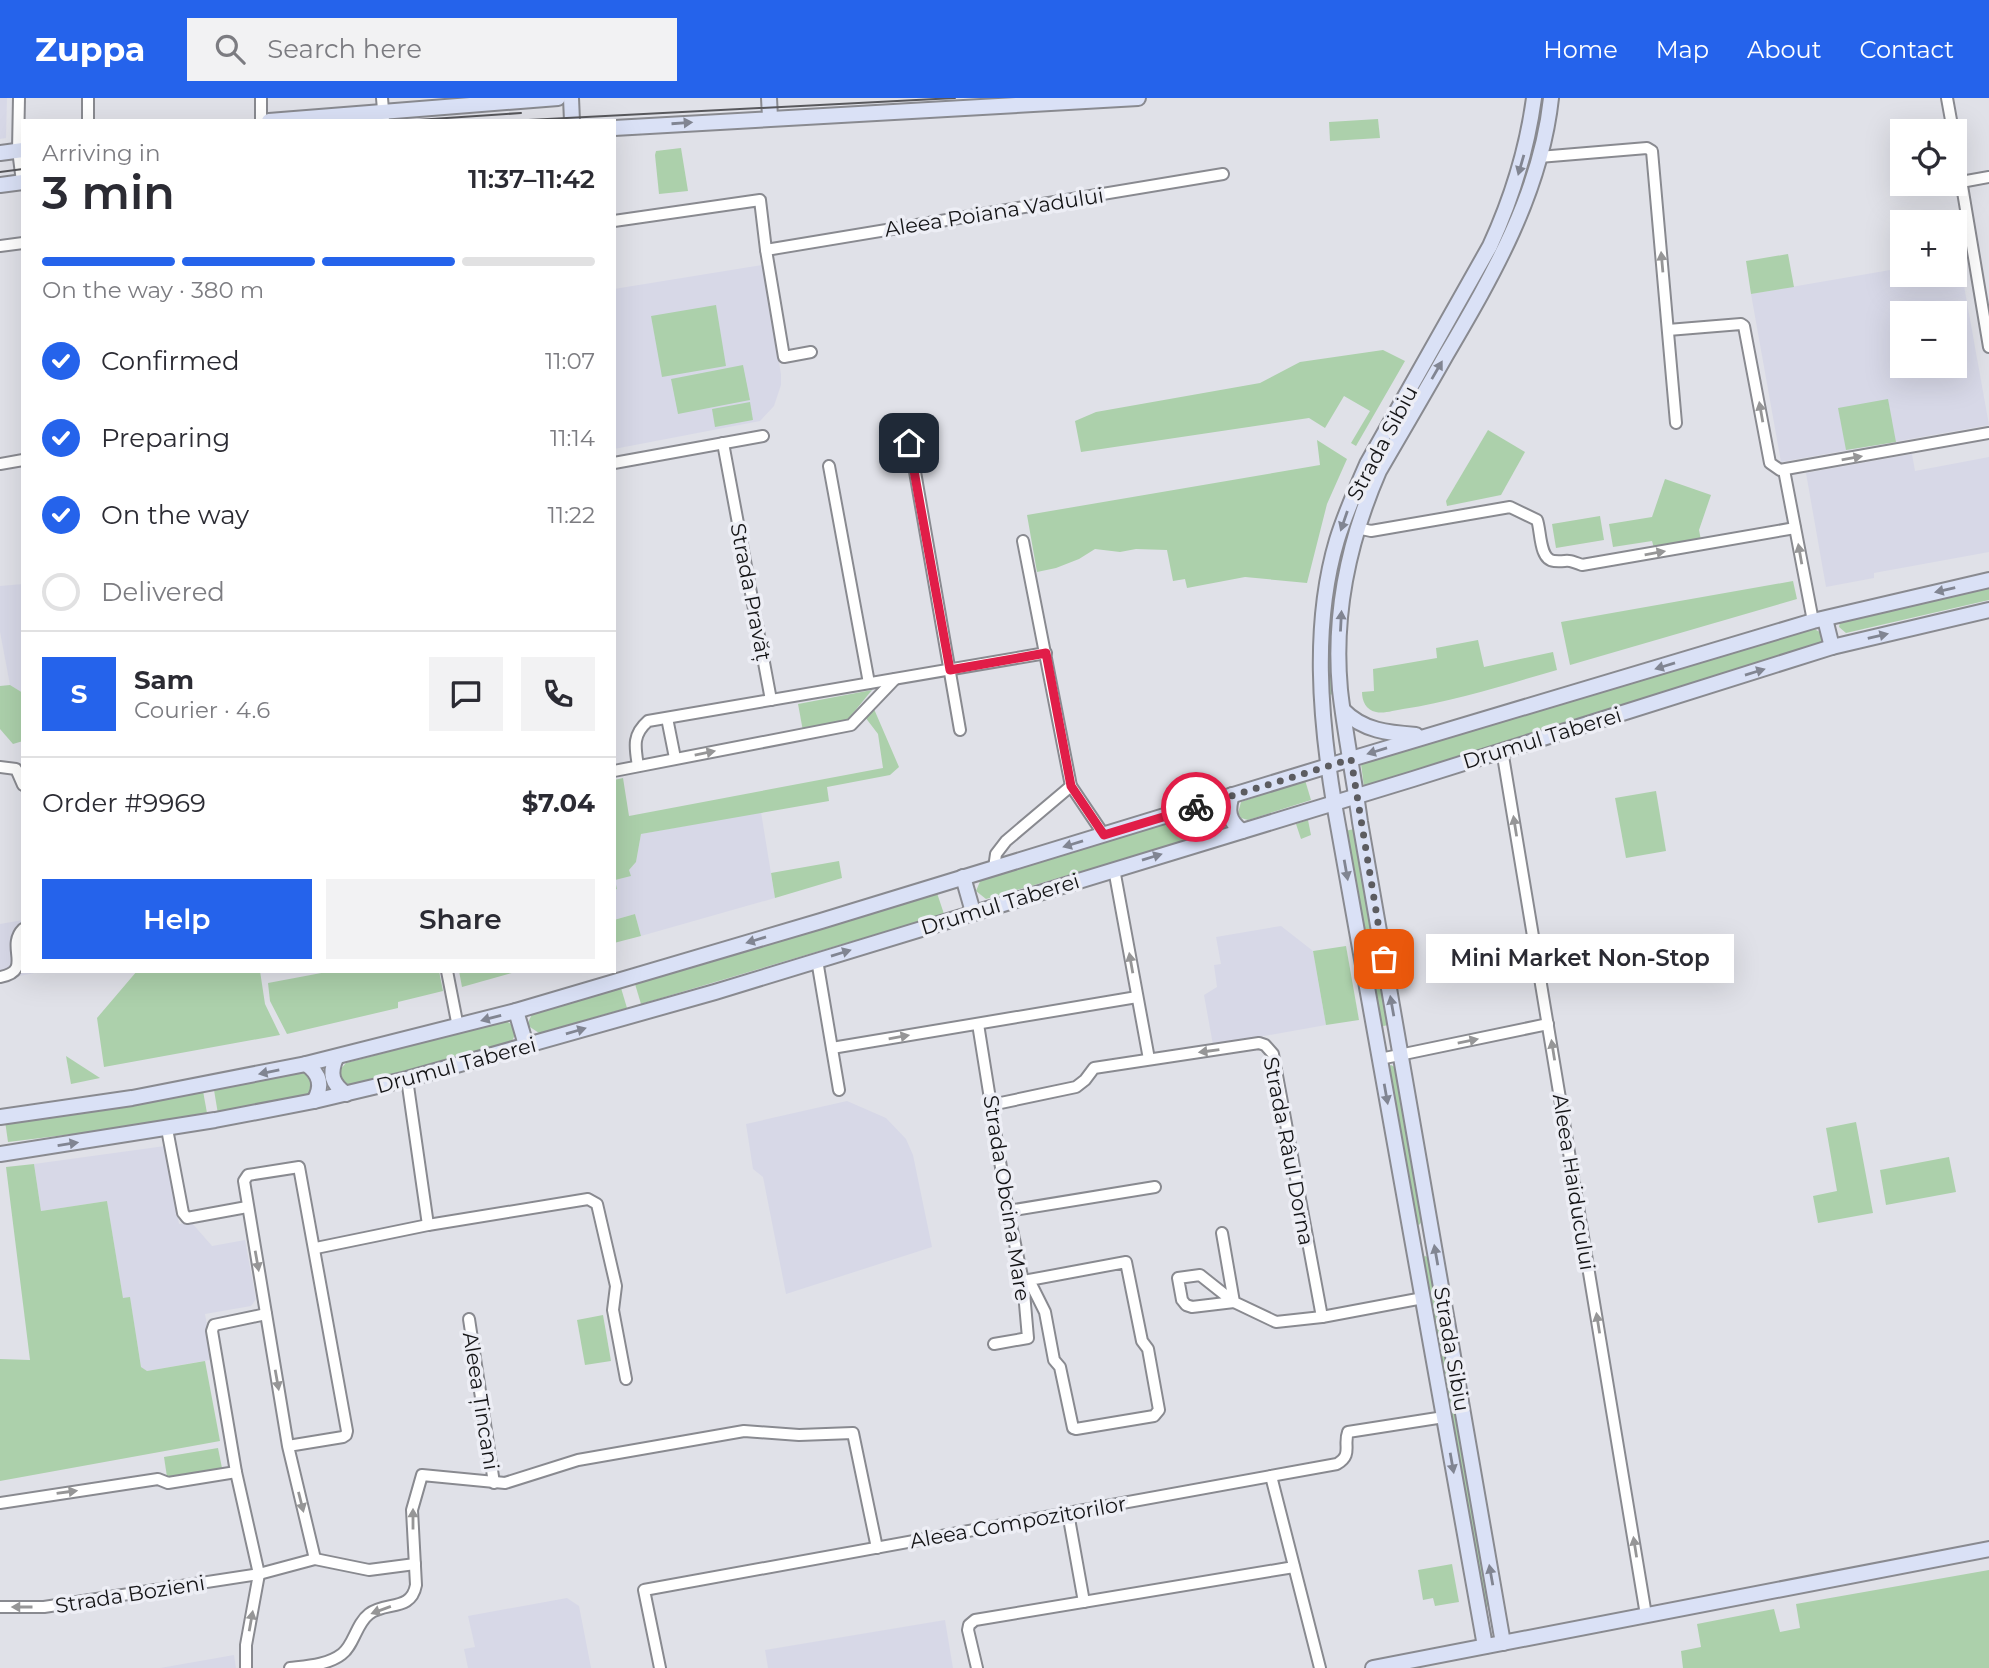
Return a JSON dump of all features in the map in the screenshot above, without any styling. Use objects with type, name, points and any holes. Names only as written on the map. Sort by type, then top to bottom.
[{"type":"main road","points":[[290,119],[558,98]]},
{"type":"main road","points":[[571,98],[572,119]]},
{"type":"main road","points":[[769,98],[770,117]]},
{"type":"main road","points":[[616,128],[1138,98]]},
{"type":"main road","name":"Strada Sibiu","points":[[1485,1646],[1328,766],[1323,701],[1323,629],[1327,588],[1337,542],[1367,464],[1466,290],[1505,212],[1526,147],[1534,98]]},
{"type":"main road","name":"Strada Sibiu","points":[[1503,1643],[1357,796],[1339,669],[1342,598],[1357,528],[1379,471],[1467,320],[1507,244],[1527,196],[1539,157],[1551,98]]},
{"type":"main road","points":[[0,153],[20,150]]},
{"type":"main road","points":[[0,185],[21,182]]},
{"type":"main road","name":"Drumul Taberei","points":[[0,1117],[143,1096],[306,1064],[458,1027],[1819,620],[1989,580]]},
{"type":"main road","name":"Drumul Taberei","points":[[0,1154],[167,1129],[314,1101],[407,1079],[817,960],[1357,796],[1832,647],[1989,610]]},
{"type":"main road","points":[[1819,620],[1832,647]]},
{"type":"main road","points":[[1343,710],[1357,722],[1377,731],[1428,736]]},
{"type":"main road","points":[[1232,795],[1229,814],[1231,821],[1242,831]]},
{"type":"main road","points":[[1201,805],[1211,816],[1213,824],[1209,840]]},
{"type":"main road","points":[[964,877],[973,912]]},
{"type":"main road","points":[[516,1011],[526,1045]]},
{"type":"main road","points":[[335,1058],[332,1078],[346,1094]]},
{"type":"main road","points":[[306,1064],[320,1081],[314,1101]]},
{"type":"main road","points":[[1411,1233],[1431,1230]]},
{"type":"main road","points":[[1373,1668],[1989,1549]]},
{"type":"street","points":[[19,98],[20,150]]},
{"type":"street","points":[[88,98],[88,119]]},
{"type":"street","points":[[261,98],[261,119]]},
{"type":"street","points":[[1947,98],[1950,119]]},
{"type":"street","points":[[1539,157],[1647,148],[1651,151],[1676,423]]},
{"type":"street","name":"Aleea Poiana Vadului","points":[[766,250],[1223,174]]},
{"type":"street","points":[[1967,181],[1989,177]]},
{"type":"street","points":[[1964,196],[1989,347]]},
{"type":"street","points":[[616,221],[760,200],[784,357],[811,352]]},
{"type":"street","points":[[0,246],[21,243]]},
{"type":"street","points":[[1668,330],[1741,324],[1744,326],[1770,463],[1775,468],[1784,470],[1989,433]]},
{"type":"street","points":[[616,463],[763,436]]},
{"type":"street","name":"Strada Pravăț","points":[[723,443],[771,700]]},
{"type":"street","points":[[909,443],[960,730]]},
{"type":"street","points":[[0,464],[21,460]]},
{"type":"street","points":[[829,466],[869,683]]},
{"type":"street","points":[[1784,470],[1795,528],[1819,620]]},
{"type":"street","points":[[1357,528],[1371,531],[1510,507],[1537,520],[1548,559],[1552,562],[1567,559],[1582,565],[1795,528]]},
{"type":"street","points":[[1023,541],[1071,786],[1104,835]]},
{"type":"street","points":[[638,766],[634,746],[640,728],[648,721],[1046,653]]},
{"type":"street","points":[[616,771],[851,725],[895,679]]},
{"type":"street","points":[[667,718],[675,758]]},
{"type":"street","name":"Aleea Haiducului","points":[[1502,750],[1646,1615]]},
{"type":"street","points":[[0,767],[16,769],[21,780]]},
{"type":"street","points":[[994,868],[996,854],[1006,841],[1071,786]]},
{"type":"street","points":[[991,1105],[1076,1087],[1094,1068],[1149,1059],[1114,869]]},
{"type":"street","points":[[0,977],[16,971],[16,939],[21,932]]},
{"type":"street","points":[[817,960],[839,1090]]},
{"type":"street","points":[[447,973],[458,1027]]},
{"type":"street","points":[[832,1048],[1137,997]]},
{"type":"street","name":"Strada Obcina Mare","points":[[978,1024],[1008,1211],[1026,1280],[1028,1338],[994,1345]]},
{"type":"street","points":[[1380,1059],[1548,1024]]},
{"type":"street","name":"Strada Râul Dorna","points":[[1149,1059],[1259,1044],[1269,1047],[1273,1054],[1322,1317]]},
{"type":"street","points":[[407,1079],[428,1225]]},
{"type":"street","points":[[167,1129],[183,1213],[187,1218],[247,1207]]},
{"type":"street","points":[[288,1446],[346,1435],[316,1248],[299,1167],[248,1175],[244,1181],[288,1446],[315,1559],[369,1570],[415,1564]]},
{"type":"street","points":[[1008,1211],[1156,1186]]},
{"type":"street","points":[[316,1248],[428,1225],[588,1199],[597,1204],[616,1286],[613,1310],[626,1379]]},
{"type":"street","points":[[1222,1233],[1234,1301]]},
{"type":"street","points":[[1126,1262],[1157,1397],[1159,1410],[1154,1416],[1073,1428],[1060,1367],[1054,1360],[1045,1312],[1026,1280],[1126,1262]]},
{"type":"street","points":[[1234,1301],[1186,1306],[1182,1300],[1178,1278],[1199,1275],[1234,1301],[1276,1322],[1322,1317],[1423,1298]]},
{"type":"street","points":[[246,1668],[246,1645],[259,1574],[236,1472],[213,1327],[266,1314]]},
{"type":"street","name":"Aleea Țincani","points":[[469,1319],[494,1483]]},
{"type":"street","name":"Aleea Compozitorilor","points":[[660,1668],[645,1590],[1337,1464],[1348,1454],[1348,1432],[1444,1417]]},
{"type":"street","points":[[290,1668],[326,1662],[343,1654],[369,1615],[410,1601],[416,1586],[412,1510],[422,1475],[505,1483],[578,1460],[744,1431],[799,1435],[853,1433],[877,1548]]},
{"type":"street","points":[[0,1503],[158,1479],[169,1483],[236,1472]]},
{"type":"street","points":[[1271,1476],[1320,1668]]},
{"type":"street","points":[[1068,1513],[1084,1602]]},
{"type":"street","name":"Strada Bozieni","points":[[0,1607],[44,1607],[259,1574],[315,1559]]},
{"type":"street","points":[[977,1668],[968,1630],[971,1622],[1294,1567]]},
{"type":"shaded area","points":[[0,98],[7,98],[6,138],[0,139]]},
{"type":"shaded area","points":[[762,265],[781,374],[781,385],[774,406],[760,421],[616,449],[616,289]]},
{"type":"shaded area","points":[[1890,270],[1890,287],[1964,287],[1967,301],[1890,301],[1890,378],[1967,378],[1967,303],[1989,425],[1781,462],[1751,294]]},
{"type":"shaded area","points":[[1912,454],[1915,471],[1989,457],[1989,552],[1874,573],[1874,578],[1826,587],[1806,473]]},
{"type":"shaded area","points":[[21,584],[21,692],[10,685],[0,632],[0,586]]},
{"type":"shaded area","points":[[761,812],[775,898],[641,936],[635,914],[616,919],[616,879],[636,862],[641,834]]},
{"type":"shaded area","points":[[21,920],[21,973],[34,973],[0,980],[0,924]]},
{"type":"shaded area","points":[[1281,926],[1313,951],[1326,1025],[1213,1045],[1204,995],[1217,987],[1214,965],[1221,964],[1216,937]]},
{"type":"shaded area","points":[[847,1101],[886,1118],[906,1139],[913,1155],[932,1247],[786,1294],[763,1177],[753,1169],[746,1124]]},
{"type":"shaded area","points":[[165,1146],[179,1224],[191,1222],[212,1246],[245,1240],[256,1299],[251,1306],[205,1314],[212,1353],[209,1360],[147,1371],[141,1367],[130,1298],[123,1299],[107,1201],[41,1211],[34,1164]]},
{"type":"shaded area","points":[[567,1598],[579,1606],[591,1668],[468,1668],[464,1649],[475,1647],[468,1616]]},
{"type":"shaded area","points":[[945,1620],[953,1668],[768,1668],[765,1650]]},
{"type":"shaded area","points":[[234,1655],[236,1668],[160,1668]]},
{"type":"green space","points":[[1539,105],[1544,106],[1529,173],[1511,226],[1485,273],[1483,270]]},
{"type":"green space","points":[[1378,119],[1380,138],[1330,141],[1329,122]]},
{"type":"green space","points":[[681,148],[688,191],[659,194],[656,151]]},
{"type":"green space","points":[[1788,254],[1794,287],[1751,294],[1746,261]]},
{"type":"green space","points":[[716,305],[726,366],[662,377],[651,316]]},
{"type":"green space","points":[[1383,350],[1405,361],[1356,446],[1351,443],[1370,411],[1344,396],[1325,428],[1309,418],[1081,452],[1075,421],[1096,412],[1260,383],[1300,362]]},
{"type":"green space","points":[[743,365],[750,400],[678,414],[671,379]]},
{"type":"green space","points":[[1888,399],[1896,442],[1846,450],[1838,408]]},
{"type":"green space","points":[[750,402],[753,420],[715,427],[712,409]]},
{"type":"green space","points":[[1488,430],[1525,452],[1501,495],[1447,506],[1446,501]]},
{"type":"green space","points":[[1317,440],[1347,459],[1327,504],[1307,583],[1245,577],[1187,588],[1185,579],[1173,581],[1167,550],[1136,549],[1120,552],[1095,549],[1079,559],[1037,572],[1027,515],[1320,465]]},
{"type":"green space","points":[[1665,479],[1711,495],[1699,530],[1701,540],[1654,548],[1652,541],[1613,547],[1609,524],[1652,517]]},
{"type":"green space","points":[[1361,495],[1363,496],[1334,692],[1331,695],[1328,692],[1329,603],[1341,541]]},
{"type":"green space","points":[[1600,516],[1604,540],[1556,548],[1552,524]]},
{"type":"green space","points":[[1793,581],[1797,599],[1570,665],[1561,622]]},
{"type":"green space","points":[[1989,586],[1989,600],[1846,633],[1839,627],[1840,622]]},
{"type":"green space","points":[[1814,629],[1822,633],[1822,643],[1364,787],[1361,764]]},
{"type":"green space","points":[[1478,640],[1484,667],[1553,652],[1557,670],[1423,706],[1382,713],[1365,705],[1362,692],[1374,691],[1373,669],[1437,658],[1436,648]]},
{"type":"green space","points":[[10,685],[21,692],[21,742],[13,744],[0,729],[0,686]]},
{"type":"green space","points":[[872,690],[845,723],[803,731],[798,704]]},
{"type":"green space","points":[[874,709],[899,767],[890,775],[827,787],[829,801],[641,834],[636,862],[629,870],[631,876],[616,880],[616,780],[623,778],[629,816],[883,768],[878,734],[865,717]]},
{"type":"green space","points":[[1305,780],[1311,800],[1248,820],[1241,818],[1238,813],[1241,802]]},
{"type":"green space","points":[[1656,791],[1666,851],[1626,858],[1615,798]]},
{"type":"green space","points":[[1194,814],[1205,824],[1205,830],[1200,837],[986,899],[976,891],[981,879]]},
{"type":"green space","points":[[1308,820],[1311,835],[1301,839],[1296,824]]},
{"type":"green space","points":[[1354,829],[1388,1025],[1379,1027],[1345,831]]},
{"type":"green space","points":[[839,861],[842,878],[775,898],[771,873]]},
{"type":"green space","points":[[937,893],[944,914],[641,1004],[635,984]]},
{"type":"green space","points":[[635,914],[641,936],[616,942],[616,919]]},
{"type":"green space","points":[[1346,946],[1359,1020],[1326,1025],[1313,951]]},
{"type":"green space","points":[[135,973],[260,973],[265,1004],[280,1035],[104,1067],[97,1018]]},
{"type":"green space","points":[[321,973],[439,973],[443,991],[398,1002],[398,1008],[287,1034],[270,1001],[268,983]]},
{"type":"green space","points":[[459,973],[512,973],[462,987]]},
{"type":"green space","points":[[621,988],[627,1008],[539,1033],[527,1025],[532,1014]]},
{"type":"green space","points":[[506,1021],[511,1024],[515,1035],[512,1041],[506,1044],[351,1087],[340,1077],[339,1071],[346,1063]]},
{"type":"green space","points":[[66,1056],[100,1078],[71,1084]]},
{"type":"green space","points":[[1391,1065],[1396,1068],[1423,1220],[1419,1225],[1415,1224],[1387,1068]]},
{"type":"green space","points":[[302,1072],[311,1077],[312,1083],[311,1090],[305,1096],[218,1114],[214,1090]]},
{"type":"green space","points":[[203,1091],[207,1113],[114,1129],[8,1142],[5,1121]]},
{"type":"green space","points":[[1856,1122],[1873,1213],[1818,1223],[1813,1196],[1837,1191],[1826,1128]]},
{"type":"green space","points":[[1949,1157],[1956,1192],[1886,1205],[1880,1170]]},
{"type":"green space","points":[[34,1164],[41,1211],[107,1201],[123,1298],[130,1297],[141,1367],[147,1371],[205,1361],[220,1441],[0,1481],[0,1359],[30,1360],[6,1167]]},
{"type":"green space","points":[[1421,1258],[1430,1258],[1490,1604],[1487,1607],[1484,1607]]},
{"type":"green space","points":[[603,1315],[611,1361],[585,1365],[577,1320]]},
{"type":"green space","points":[[218,1448],[222,1468],[167,1477],[164,1457]]},
{"type":"green space","points":[[1452,1564],[1459,1602],[1435,1606],[1433,1598],[1423,1600],[1418,1570]]},
{"type":"green space","points":[[1989,1570],[1989,1668],[1683,1668],[1681,1651],[1701,1647],[1697,1624],[1774,1609],[1780,1632],[1800,1628],[1796,1604]]},
{"type":"tram line","points":[[548,119],[955,98]]},
{"type":"tram line","points":[[432,119],[521,113]]},
{"type":"tram line","points":[[0,172],[21,169]]},
{"type":"way so far","points":[[1196,807],[1351,759],[1384,959]]},
{"type":"place","name":"Mini Market Non-Stop","points":[[1384,959]]},
{"type":"route","points":[[909,443],[950,670],[1046,653],[1071,786],[1104,835],[1196,807]]}]
